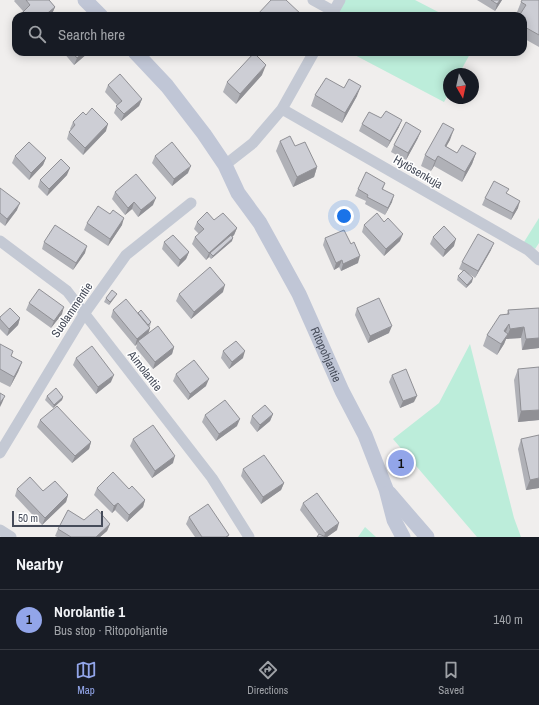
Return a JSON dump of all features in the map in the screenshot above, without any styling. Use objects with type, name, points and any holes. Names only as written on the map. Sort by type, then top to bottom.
[{"type":"main road","points":[[85,0],[97,12]]},
{"type":"main road","name":"Ritopohjantie","points":[[139,56],[166,86],[204,134],[225,165],[238,193],[260,223],[299,294],[342,391],[365,435],[386,489],[394,520],[403,537]]},
{"type":"main road","name":"Ritopohjantie","points":[[386,489],[427,537]]},
{"type":"street","points":[[313,0],[329,12]]},
{"type":"street","points":[[333,12],[340,0]]},
{"type":"street","points":[[225,165],[253,143],[282,109],[312,56]]},
{"type":"street","name":"Hytösenkuja","points":[[282,109],[528,250],[539,260]]},
{"type":"street","name":"Suolammentie","points":[[0,453],[84,314],[126,255],[190,202]]},
{"type":"street","name":"Aimolantie","points":[[0,241],[67,291],[212,478],[249,537]]},
{"type":"street","points":[[0,530],[11,537]]},
{"type":"green space","points":[[344,0],[415,0],[438,12],[338,12]]},
{"type":"green space","points":[[357,56],[469,56],[462,68],[443,68],[443,101]]},
{"type":"green space","points":[[539,218],[539,243],[535,249],[524,242]]},
{"type":"green space","points":[[470,344],[514,518],[521,537],[477,537],[393,439],[439,403]]},
{"type":"green space","points":[[365,527],[376,537],[358,537]]},
{"type":"building","points":[[26,0],[49,0],[55,7],[49,12],[23,12],[30,5]]},
{"type":"building","points":[[271,0],[286,0],[299,12],[260,12]]},
{"type":"building","points":[[491,0],[500,0],[497,4]]},
{"type":"building","points":[[522,0],[539,0],[539,35],[527,28],[527,12],[522,12],[526,5],[521,2]]},
{"type":"building","points":[[251,56],[257,56],[266,65],[240,94],[227,82]]},
{"type":"building","points":[[120,74],[142,99],[124,114],[116,106],[122,101],[108,85]]},
{"type":"building","points":[[326,78],[344,88],[349,79],[361,86],[345,113],[315,95]]},
{"type":"building","points":[[92,108],[108,124],[85,148],[69,132],[75,125],[73,122],[83,112],[86,115]]},
{"type":"building","points":[[386,111],[402,120],[390,141],[362,124],[369,112],[381,118]]},
{"type":"building","points":[[406,122],[421,131],[408,153],[394,145]]},
{"type":"building","points":[[443,123],[454,129],[445,146],[457,153],[462,145],[476,153],[465,172],[438,156],[435,161],[425,155]]},
{"type":"building","points":[[290,136],[295,146],[305,142],[317,167],[297,177],[280,141]]},
{"type":"building","points":[[29,142],[46,158],[31,173],[15,156]]},
{"type":"building","points":[[172,142],[191,166],[174,179],[155,156]]},
{"type":"building","points":[[61,159],[70,168],[49,189],[40,180]]},
{"type":"building","points":[[366,172],[385,183],[382,189],[394,195],[388,208],[367,197],[368,195],[358,189]]},
{"type":"building","points":[[136,174],[156,198],[141,210],[134,202],[128,208],[115,192]]},
{"type":"building","points":[[494,181],[509,189],[506,193],[520,201],[513,213],[485,198]]},
{"type":"building","points":[[0,188],[20,203],[7,219],[0,213]]},
{"type":"building","points":[[98,206],[110,214],[113,210],[124,218],[110,239],[87,223]]},
{"type":"building","points":[[207,212],[214,220],[223,213],[237,228],[209,253],[195,237],[204,229],[197,222]]},
{"type":"building","points":[[377,213],[384,222],[388,218],[403,234],[386,249],[364,225]]},
{"type":"building","points":[[55,225],[87,246],[76,263],[44,242]]},
{"type":"building","points":[[444,226],[456,239],[445,250],[433,237]]},
{"type":"building","points":[[344,230],[351,244],[354,242],[360,256],[343,264],[342,260],[336,263],[325,238]]},
{"type":"building","points":[[478,234],[494,243],[478,271],[462,262]]},
{"type":"building","points":[[173,235],[189,252],[180,260],[164,242]]},
{"type":"building","points":[[231,235],[233,238],[213,256],[210,253]]},
{"type":"building","points":[[210,267],[225,285],[194,312],[179,294]]},
{"type":"building","points":[[464,270],[473,278],[467,285],[458,276]]},
{"type":"building","points":[[39,289],[64,307],[54,321],[29,303]]},
{"type":"building","points":[[112,290],[117,294],[110,302],[106,298]]},
{"type":"building","points":[[379,298],[392,326],[370,336],[357,308]]},
{"type":"building","points":[[126,299],[150,328],[137,339],[113,310]]},
{"type":"building","points":[[10,308],[20,318],[9,329],[0,317]]},
{"type":"building","points":[[539,308],[539,338],[526,339],[524,327],[510,329],[509,324],[504,331],[508,334],[501,344],[487,335],[500,315],[509,314],[508,310]]},
{"type":"building","points":[[141,310],[151,322],[148,325],[138,313]]},
{"type":"building","points":[[158,326],[174,347],[155,362],[138,341]]},
{"type":"building","points":[[236,341],[245,351],[232,362],[223,351]]},
{"type":"building","points":[[0,344],[13,351],[11,356],[22,362],[14,377],[0,369]]},
{"type":"building","points":[[92,346],[114,375],[98,387],[76,358]]},
{"type":"building","points":[[194,360],[209,379],[190,394],[176,374]]},
{"type":"building","points":[[539,367],[539,410],[521,411],[518,369]]},
{"type":"building","points":[[406,369],[417,396],[403,401],[392,375]]},
{"type":"building","points":[[56,388],[63,397],[54,405],[47,396]]},
{"type":"building","points":[[0,393],[5,396],[0,403]]},
{"type":"building","points":[[225,400],[240,419],[219,434],[205,415]]},
{"type":"building","points":[[265,405],[273,414],[260,425],[252,416]]},
{"type":"building","points":[[57,406],[91,442],[75,456],[40,420]]},
{"type":"building","points":[[153,425],[175,456],[155,471],[133,439]]},
{"type":"building","points":[[539,435],[539,478],[530,480],[521,439]]},
{"type":"building","points":[[264,455],[284,483],[263,497],[243,469]]},
{"type":"building","points":[[113,472],[129,489],[132,486],[145,500],[129,515],[118,503],[114,506],[97,488]]},
{"type":"building","points":[[30,477],[43,491],[55,481],[68,495],[45,518],[17,489]]},
{"type":"building","points":[[317,493],[339,523],[325,533],[303,503]]},
{"type":"building","points":[[208,504],[229,535],[226,537],[202,537],[189,517]]},
{"type":"building","points":[[97,509],[110,524],[96,537],[71,537],[58,529],[68,510],[84,520]]},
{"type":"building","points":[[319,534],[326,537],[317,537]]},
{"type":"place","name":"Norolantie 1","points":[[401,463]]}]
